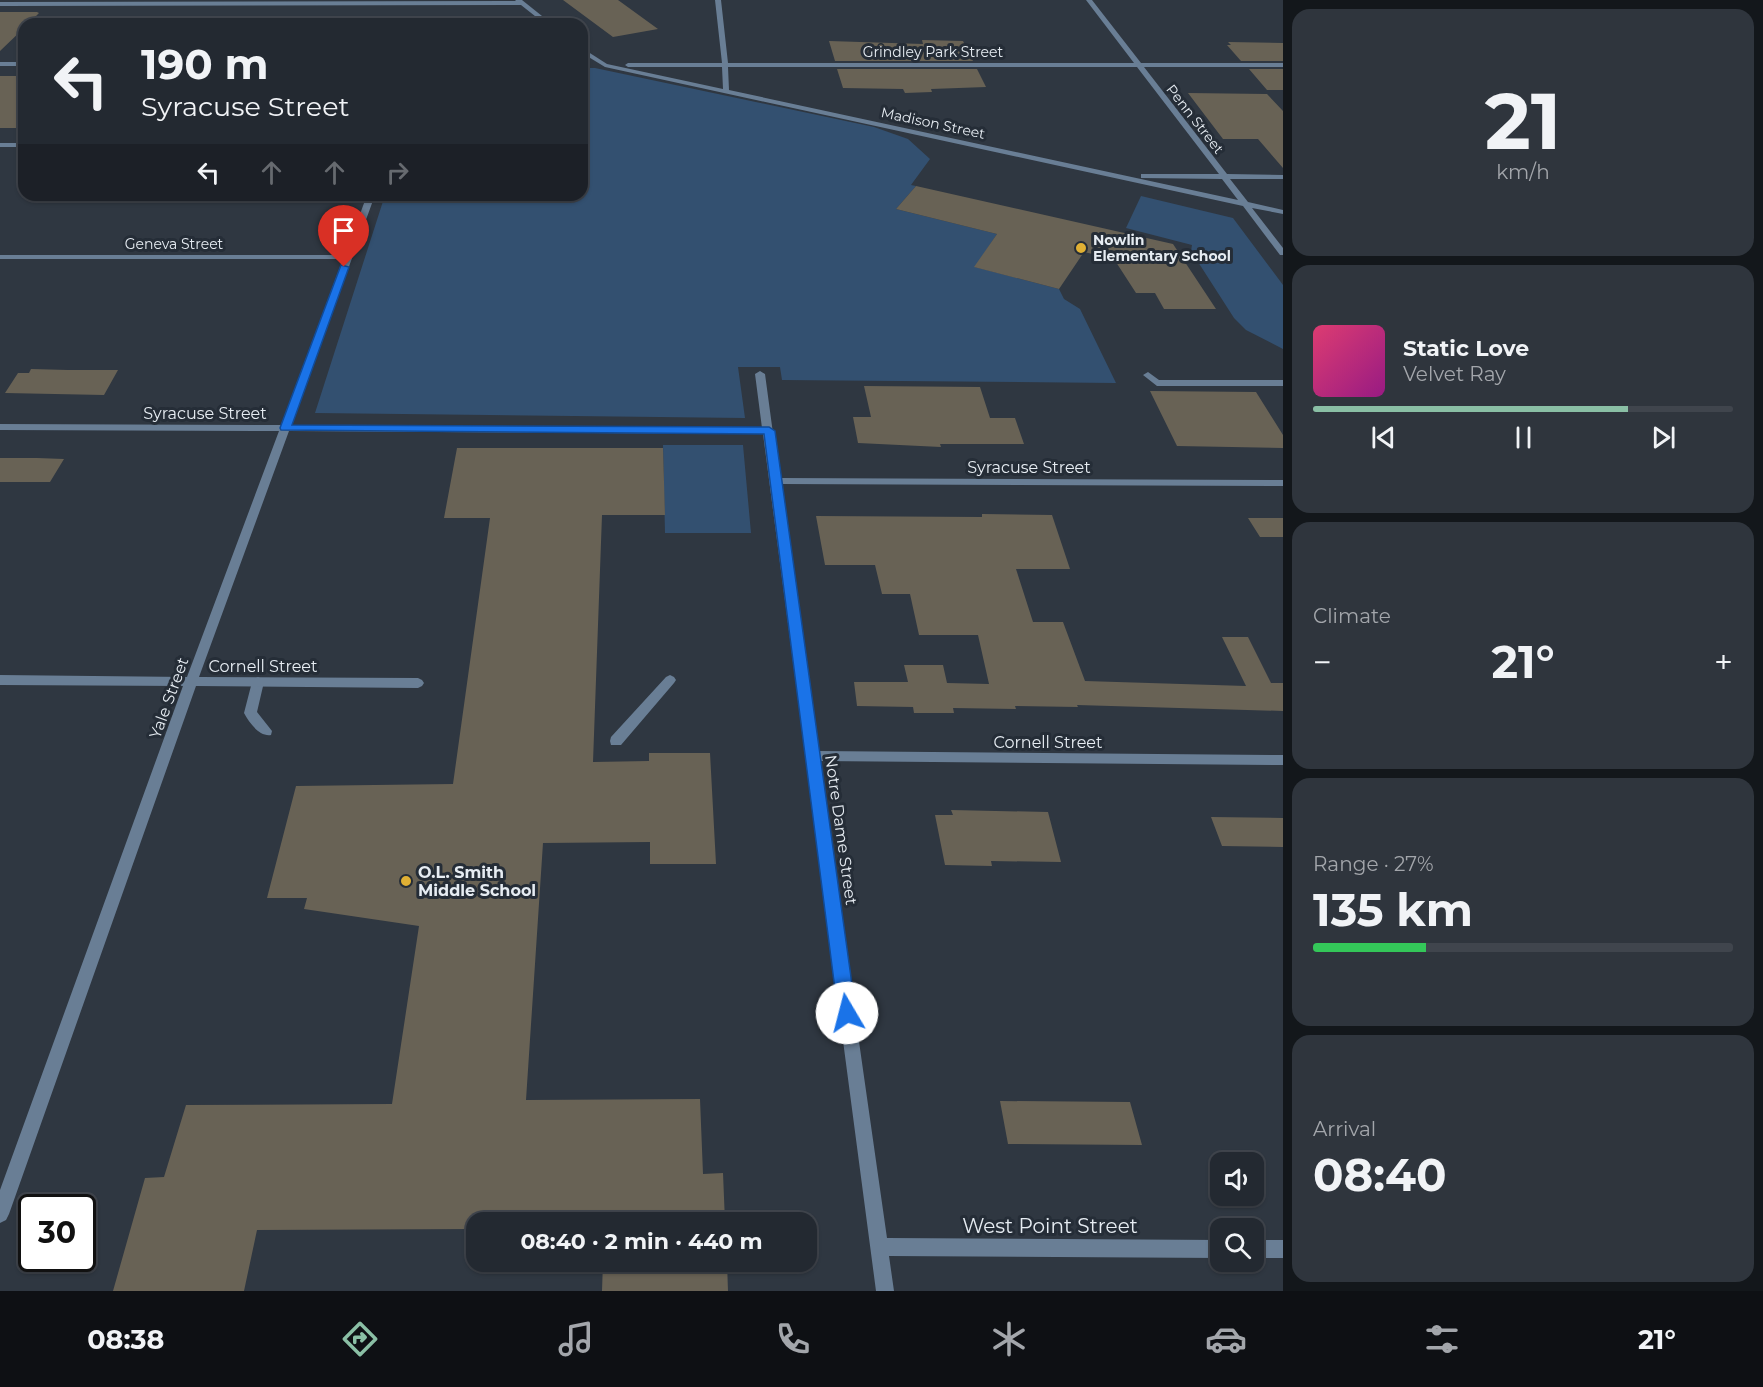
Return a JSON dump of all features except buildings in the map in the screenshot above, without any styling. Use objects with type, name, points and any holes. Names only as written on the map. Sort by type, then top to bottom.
[{"type":"street","points":[[717,0],[726,90]]},
{"type":"street","name":"Penn Street","points":[[1089,0],[1283,253]]},
{"type":"street","points":[[0,4],[520,1],[541,18]]},
{"type":"street","name":"Madison Street","points":[[588,54],[605,65],[1283,212]]},
{"type":"street","points":[[0,64],[18,64]]},
{"type":"street","name":"Grindley Park Street","points":[[593,64],[1283,65]]},
{"type":"street","points":[[0,145],[18,145]]},
{"type":"street","points":[[1116,175],[1283,177]]},
{"type":"street","name":"Yale Street","points":[[0,1214],[191,682],[369,201]]},
{"type":"street","name":"Geneva Street","points":[[0,257],[348,257]]},
{"type":"street","name":"Notre Dame Street","points":[[760,374],[885,1291]]},
{"type":"street","points":[[1148,375],[1157,383],[1283,383]]},
{"type":"street","name":"Syracuse Street","points":[[0,427],[769,431]]},
{"type":"street","name":"Syracuse Street","points":[[776,481],[1283,483]]},
{"type":"street","name":"Cornell Street","points":[[0,680],[418,683]]},
{"type":"street","points":[[616,741],[670,680]]},
{"type":"street","points":[[258,682],[250,713],[266,731]]},
{"type":"street","name":"Cornell Street","points":[[813,756],[1283,760]]},
{"type":"street","name":"West Point Street","points":[[879,1247],[1210,1249]]},
{"type":"street","points":[[1264,1249],[1283,1249]]},
{"type":"shaded area","points":[[588,68],[874,127],[908,139],[930,159],[911,185],[916,186],[896,209],[997,234],[975,267],[1059,289],[1064,299],[1080,309],[1116,383],[782,380],[780,367],[738,367],[745,418],[315,413],[383,201],[588,201]]},
{"type":"shaded area","points":[[1141,196],[1233,218],[1283,285],[1283,349],[1246,330],[1234,318],[1191,251],[1192,245],[1126,228]]},
{"type":"shaded area","points":[[663,445],[743,445],[751,533],[665,533]]},
{"type":"place","name":"Nowlin Elementary School","points":[[1081,248]]},
{"type":"place","name":"O.L. Smith Middle School","points":[[406,881]]},
{"type":"route","points":[[344,267],[285,428],[769,431],[847,1013]]}]
